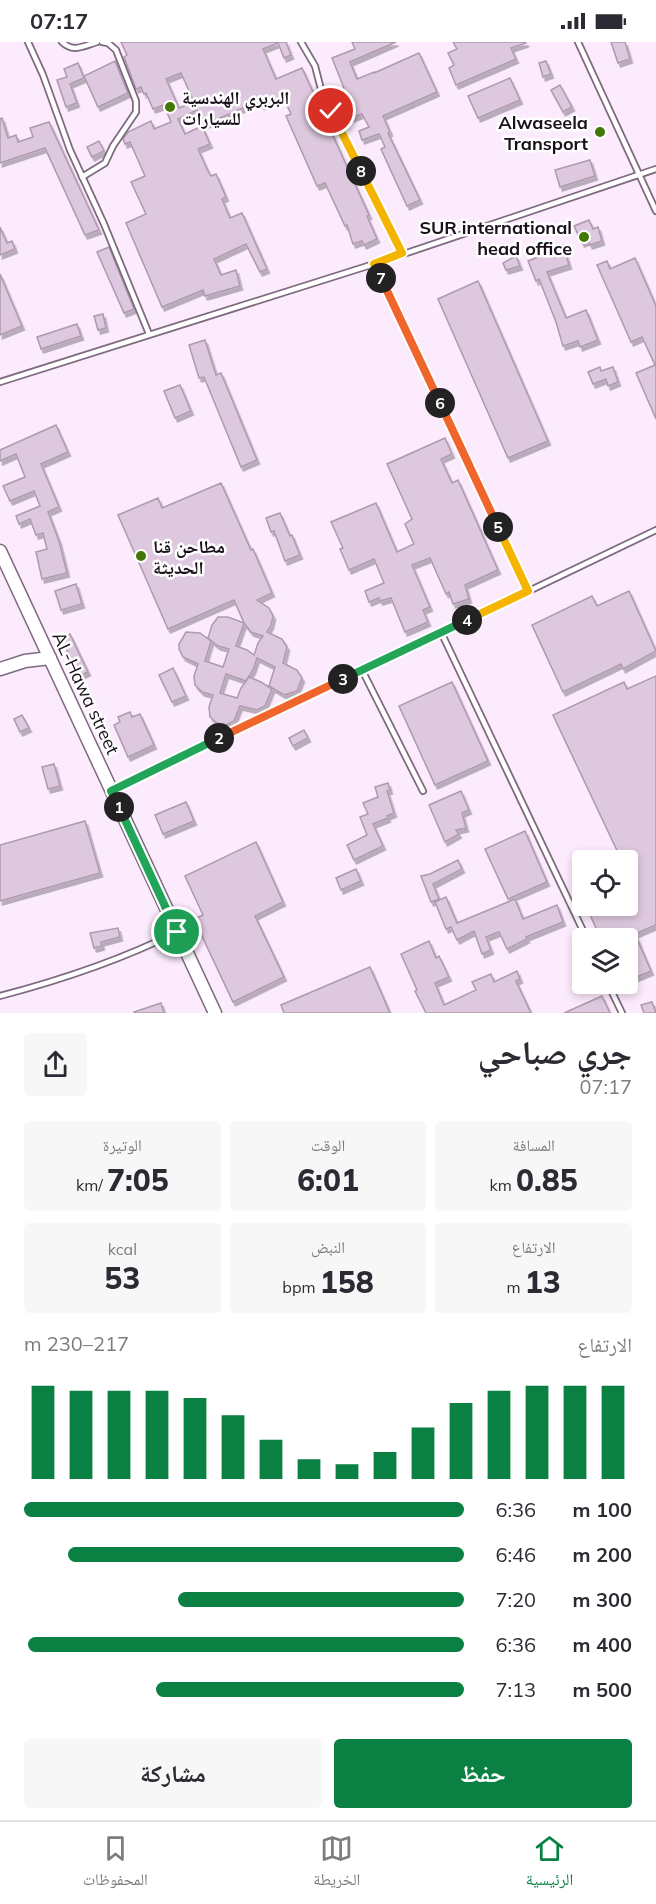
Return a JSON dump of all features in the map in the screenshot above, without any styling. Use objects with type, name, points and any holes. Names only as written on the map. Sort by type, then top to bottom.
[{"type":"street","name":"AL-Hawa street","points":[[0,551],[215,1013]]},
{"type":"street","points":[[0,669],[25,661],[50,658]]},
{"type":"lane","points":[[28,42],[149,334]]},
{"type":"lane","points":[[62,42],[68,48],[74,49],[97,42]]},
{"type":"lane","points":[[82,177],[105,163],[113,146],[136,112],[136,101],[116,50],[108,43],[102,42]]},
{"type":"lane","points":[[301,42],[315,66],[323,97],[402,253]]},
{"type":"lane","points":[[578,42],[656,211]]},
{"type":"lane","points":[[0,382],[374,264],[656,169]]},
{"type":"lane","points":[[374,264],[528,591]]},
{"type":"lane","points":[[111,791],[656,530]]},
{"type":"lane","points":[[441,632],[582,928]]},
{"type":"lane","points":[[362,670],[423,791]]},
{"type":"lane","points":[[0,996],[74,975],[129,955],[177,932]]},
{"type":"lane","points":[[613,994],[622,1013]]},
{"type":"building","points":[[121,42],[286,42],[291,55],[284,58],[278,43],[263,49],[276,79],[302,68],[369,215],[367,216],[377,239],[364,245],[362,241],[353,244],[347,225],[345,226],[325,183],[317,186],[286,116],[291,114],[283,97],[262,106],[259,101],[204,125],[197,110],[178,119],[185,134],[202,126],[210,144],[198,149],[208,171],[211,176],[216,174],[226,197],[222,199],[230,218],[242,213],[267,269],[260,272],[246,244],[214,259],[221,275],[236,270],[240,286],[205,296],[203,290],[162,307],[126,223],[146,214],[131,182],[145,176],[130,142],[125,144],[123,139],[128,132],[151,121],[154,129],[171,122],[164,105],[153,109],[141,87],[136,89],[124,57],[127,55]],"holes":[[[181,73],[194,102],[179,108],[166,79]]]},
{"type":"building","points":[[352,42],[396,42],[350,62],[357,79],[419,53],[437,92],[383,116],[390,132],[388,133],[420,200],[407,206],[381,149],[385,147],[379,134],[362,140],[359,131],[369,127],[362,114],[351,118],[341,89],[344,88],[332,58],[355,49]]},
{"type":"building","points":[[453,42],[526,43],[511,48],[516,59],[456,85],[449,68],[454,65],[448,53],[457,49]]},
{"type":"building","points":[[611,42],[625,42],[630,59],[618,63]]},
{"type":"building","points":[[115,61],[128,93],[98,107],[84,76]]},
{"type":"building","points":[[546,61],[551,74],[543,77],[539,63]]},
{"type":"building","points":[[78,63],[84,78],[70,84],[77,103],[66,107],[57,80],[67,77],[64,69]]},
{"type":"building","points":[[510,78],[520,100],[478,118],[468,96]]},
{"type":"building","points":[[560,85],[572,107],[563,112],[551,90]]},
{"type":"building","points":[[2,118],[8,138],[16,135],[18,142],[33,137],[30,128],[49,122],[99,230],[85,235],[45,148],[0,163],[0,119]]},
{"type":"building","points":[[99,141],[104,151],[92,157],[87,147]]},
{"type":"building","points":[[590,160],[595,176],[560,187],[555,170]]},
{"type":"building","points":[[589,220],[593,229],[598,227],[602,241],[590,245],[588,241],[582,243],[574,226]]},
{"type":"building","points":[[0,227],[7,243],[12,241],[15,249],[0,255]]},
{"type":"building","points":[[563,245],[569,265],[547,272],[566,318],[586,310],[598,340],[580,347],[578,341],[563,346],[539,279],[536,281],[528,261],[546,254],[545,251]]},
{"type":"building","points":[[109,247],[134,309],[124,313],[97,252]]},
{"type":"building","points":[[516,256],[520,266],[506,270],[503,263]]},
{"type":"building","points":[[635,258],[656,306],[656,419],[636,373],[655,365],[642,337],[631,342],[597,265],[607,261],[610,269]]},
{"type":"building","points":[[0,274],[22,326],[0,335]]},
{"type":"building","points":[[478,281],[548,441],[508,458],[438,299]]},
{"type":"building","points":[[103,314],[106,328],[98,330],[94,316]]},
{"type":"building","points":[[77,324],[81,336],[41,349],[37,337]]},
{"type":"building","points":[[205,340],[216,375],[221,373],[257,460],[241,467],[204,377],[199,378],[189,345]]},
{"type":"building","points":[[600,367],[601,371],[613,367],[618,382],[608,386],[606,379],[593,384],[588,372]]},
{"type":"building","points":[[180,385],[191,411],[175,418],[164,391]]},
{"type":"building","points":[[56,425],[68,452],[41,464],[59,507],[48,512],[59,541],[67,573],[42,579],[36,552],[47,549],[43,533],[36,535],[30,519],[19,524],[16,516],[40,506],[34,491],[10,501],[3,486],[25,477],[16,454],[0,461],[0,450]]},
{"type":"building","points":[[445,438],[452,454],[441,459],[452,483],[458,480],[498,570],[465,585],[469,599],[453,604],[430,558],[412,565],[430,607],[423,610],[428,622],[405,632],[391,598],[380,601],[379,598],[369,602],[365,591],[384,583],[374,559],[349,570],[340,549],[343,548],[331,522],[376,503],[397,552],[414,544],[405,524],[412,519],[387,464]]},
{"type":"building","points":[[221,483],[272,593],[257,600],[269,608],[273,616],[267,632],[282,639],[287,647],[283,663],[297,670],[302,678],[297,691],[284,695],[269,686],[275,667],[257,658],[246,681],[226,674],[220,693],[237,698],[249,677],[272,689],[265,706],[257,710],[240,706],[234,721],[226,725],[217,723],[210,717],[209,707],[213,695],[202,692],[195,685],[194,676],[198,664],[183,657],[179,644],[186,632],[200,633],[211,641],[205,661],[223,667],[229,649],[218,646],[208,638],[212,625],[218,617],[228,617],[244,623],[234,600],[168,629],[118,515],[158,498],[162,508]],"holes":[[[244,623],[251,632],[263,636],[254,655],[236,646]]]},
{"type":"building","points":[[280,513],[300,555],[285,561],[274,531],[271,532],[266,518]]},
{"type":"building","points":[[76,584],[82,604],[61,610],[55,591]]},
{"type":"building","points":[[629,591],[656,651],[623,669],[621,664],[563,692],[532,625],[592,596],[597,606]]},
{"type":"building","points":[[70,634],[88,672],[79,676],[61,638]]},
{"type":"building","points":[[173,668],[186,696],[172,702],[159,675]]},
{"type":"building","points":[[656,676],[656,925],[638,933],[638,928],[596,928],[591,916],[638,916],[638,850],[617,850],[553,715],[624,682],[627,689]]},
{"type":"building","points":[[452,682],[488,761],[435,785],[399,706]]},
{"type":"building","points":[[130,712],[132,717],[140,714],[154,745],[128,757],[114,725],[120,722],[118,717]]},
{"type":"building","points":[[22,715],[29,728],[20,732],[14,719]]},
{"type":"building","points":[[304,730],[308,738],[293,746],[289,738]]},
{"type":"building","points":[[54,764],[60,786],[48,789],[42,767]]},
{"type":"building","points":[[388,783],[390,790],[387,791],[394,813],[373,824],[383,846],[354,860],[347,845],[367,835],[360,817],[368,814],[363,803],[378,797],[375,787]]},
{"type":"building","points":[[461,791],[469,810],[462,813],[466,828],[456,830],[459,834],[445,842],[429,805]]},
{"type":"building","points":[[186,802],[194,821],[163,834],[155,815]]},
{"type":"building","points":[[85,821],[100,873],[0,901],[0,845]]},
{"type":"building","points":[[525,831],[547,882],[508,899],[485,849]]},
{"type":"building","points":[[256,842],[283,902],[255,916],[284,977],[233,1002],[194,919],[203,915],[185,876]]},
{"type":"building","points":[[458,860],[462,869],[433,884],[439,899],[431,902],[421,876]]},
{"type":"building","points":[[356,869],[361,881],[341,890],[336,878]]},
{"type":"building","points":[[446,897],[457,923],[515,899],[523,919],[557,905],[563,922],[526,937],[527,939],[507,949],[499,932],[486,937],[491,950],[482,954],[474,931],[457,940],[451,927],[446,929],[435,902]]},
{"type":"building","points":[[118,928],[120,937],[101,942],[102,946],[94,948],[90,933]]},
{"type":"building","points":[[429,941],[436,958],[439,956],[449,977],[435,983],[444,1005],[476,990],[472,982],[491,974],[494,982],[517,971],[520,979],[516,981],[531,1013],[426,1013],[401,954]]},
{"type":"building","points":[[638,941],[651,971],[638,976]]},
{"type":"building","points":[[370,967],[390,1013],[284,1013],[281,1005]]},
{"type":"building","points":[[602,996],[610,1013],[564,1013]]},
{"type":"building","points":[[652,1002],[656,1013],[644,1013],[641,1005]]},
{"type":"building","points":[[161,1003],[164,1013],[134,1013],[134,1012]]},
{"type":"place","name":"البربري الهندسية للسيارات","points":[[170,107]]},
{"type":"place","name":"Alwaseela Transport","points":[[600,132]]},
{"type":"place","name":"SUR international head office","points":[[584,237]]},
{"type":"place","name":"مطاحن قنا الحديثة","points":[[141,556]]},
{"type":"route","points":[[177,932],[111,791],[528,591],[374,264],[402,253],[331,111]]}]
